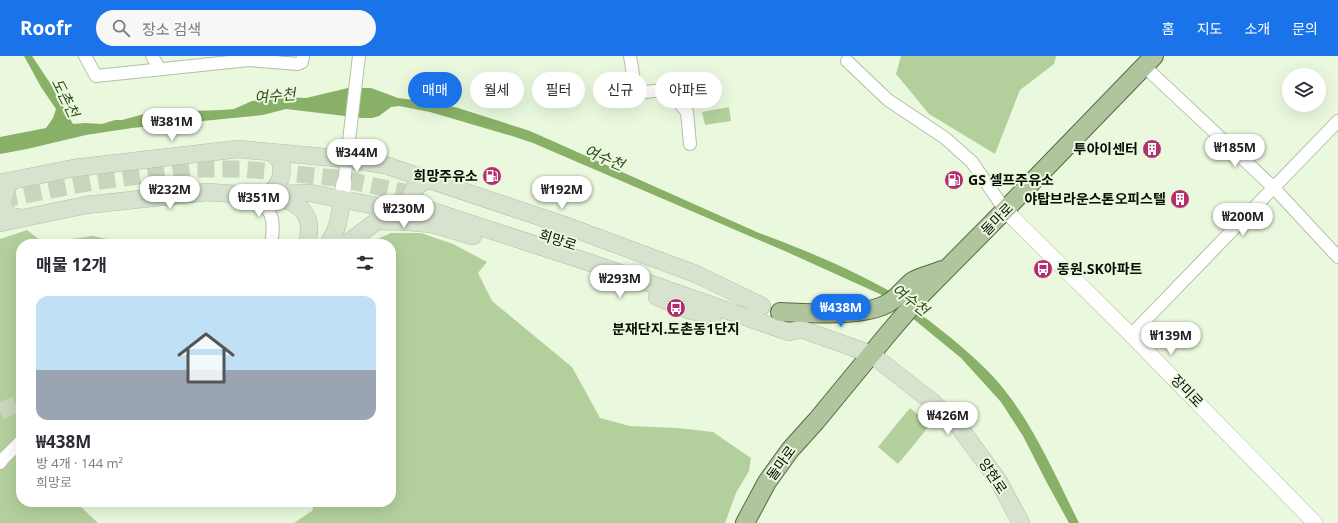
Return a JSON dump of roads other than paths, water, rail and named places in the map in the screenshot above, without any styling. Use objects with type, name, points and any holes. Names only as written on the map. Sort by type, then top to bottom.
[{"type":"main road","name":"돌마로","points":[[745,523],[767,482],[790,450],[817,420],[886,335],[922,294],[1006,210],[1149,61]]},
{"type":"main road","points":[[22,218],[11,216],[3,209],[5,182],[74,168],[238,149],[347,159],[385,165],[564,225],[696,274],[762,306]]},
{"type":"main road","points":[[269,194],[280,180],[282,170],[281,161],[271,152]]},
{"type":"main road","points":[[428,180],[419,183],[412,191],[410,199],[411,206],[420,207],[473,236]]},
{"type":"main road","points":[[331,239],[340,218],[343,191]]},
{"type":"main road","points":[[0,223],[86,206],[207,192],[269,194],[343,191],[387,208],[420,207]]},
{"type":"main road","points":[[249,194],[280,197],[299,206],[307,214],[308,239]]},
{"type":"main road","name":"희망로","points":[[420,207],[762,306],[777,320]]},
{"type":"main road","name":"희망로","points":[[420,207],[597,265],[777,320],[794,318],[801,329],[871,354]]},
{"type":"main road","points":[[354,239],[377,221],[432,224],[600,275],[688,310],[736,322],[777,320],[822,314],[844,313],[882,306],[890,302],[914,281],[948,268]]},
{"type":"main road","name":"양현로","points":[[871,354],[931,401],[957,424],[998,480],[1021,523]]},
{"type":"street","points":[[85,56],[96,76],[249,58],[298,64],[302,62],[303,56]]},
{"type":"street","points":[[152,56],[159,68]]},
{"type":"street","points":[[343,191],[359,56]]},
{"type":"street","points":[[630,56],[636,93],[663,90],[676,99],[687,112],[690,144]]},
{"type":"street","points":[[1149,61],[1274,188],[1338,257]]},
{"type":"street","points":[[847,62],[888,100],[945,138],[972,162],[1006,210]]},
{"type":"street","points":[[1132,335],[1338,122]]},
{"type":"street","points":[[249,194],[267,208],[271,217],[273,230],[272,239]]},
{"type":"street","name":"장미로","points":[[1006,210],[1132,335],[1315,523]]},
{"type":"street","points":[[0,463],[16,446]]},
{"type":"tunnel","points":[[0,200],[93,182],[191,169],[243,169],[336,178],[423,196]]},
{"type":"tunnel","points":[[0,411],[16,405]]},
{"type":"place","name":"투아이센터","points":[[1152,149]]},
{"type":"place","name":"희망주유소","points":[[492,176]]},
{"type":"place","name":"GS 셀프주유소","points":[[954,180]]},
{"type":"place","name":"야탑브라운스톤오피스텔","points":[[1180,199]]},
{"type":"place","name":"동원.SK아파트","points":[[1043,269]]},
{"type":"place","name":"분재단지.도촌동1단지","points":[[676,308]]},
{"type":"water label","name":"여수천","points":[[275,96]]},
{"type":"water label","name":"도촌천","points":[[65,98]]},
{"type":"water label","name":"여수천","points":[[604,158]]},
{"type":"water label","name":"여수천","points":[[910,300]]}]
